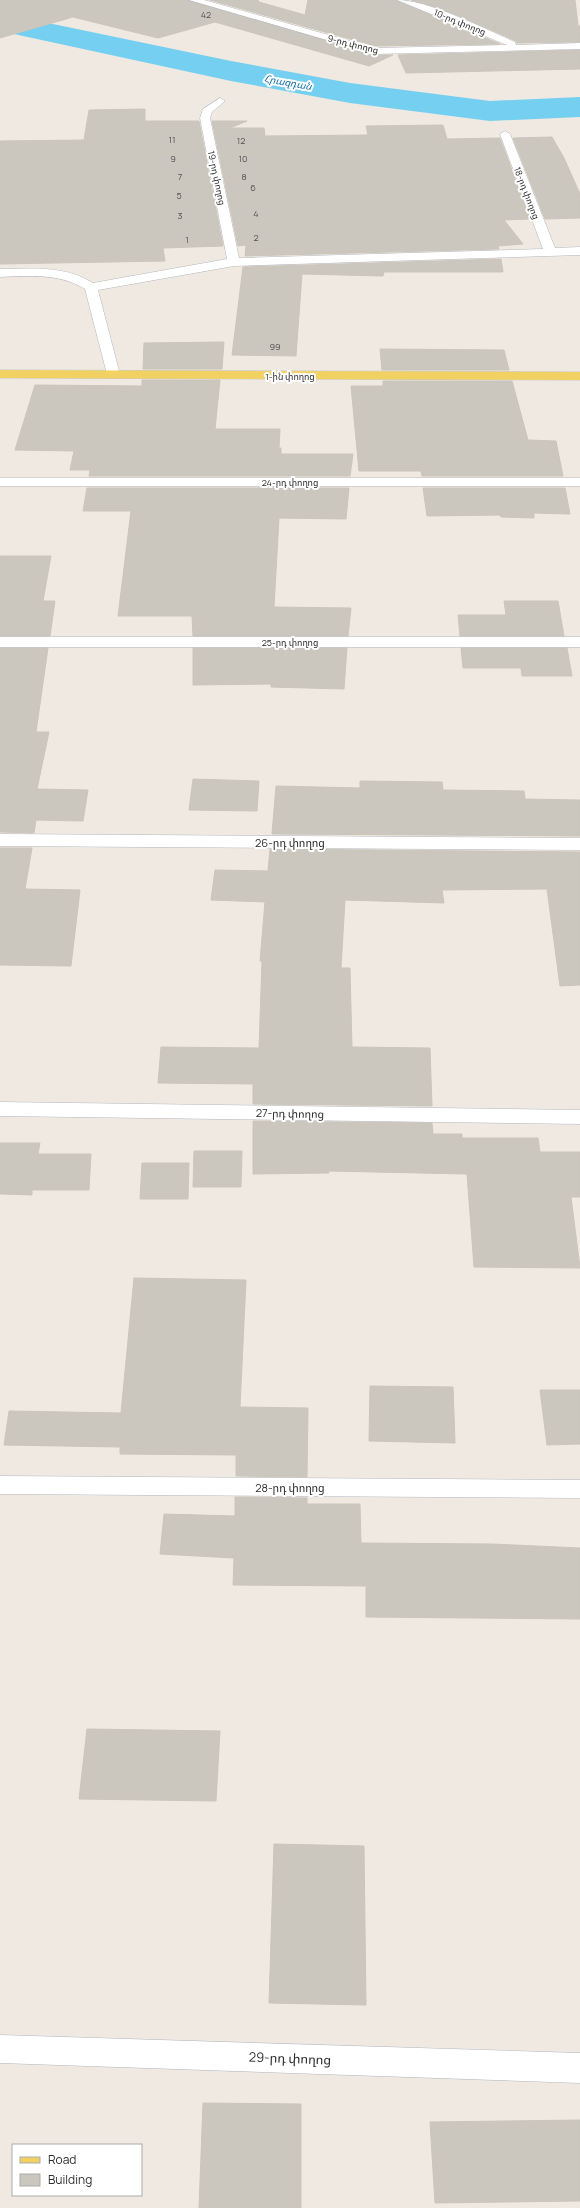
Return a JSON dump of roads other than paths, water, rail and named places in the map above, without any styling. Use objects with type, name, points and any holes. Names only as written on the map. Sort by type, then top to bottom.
[{"type":"main road","name":"1-ին փողոց","points":[[0,374],[580,376]]},
{"type":"street","name":"9-րդ փողոց","points":[[194,0],[375,51],[396,52],[580,46]]},
{"type":"street","name":"10-րդ փողոց","points":[[402,0],[459,21],[517,47]]},
{"type":"street","name":"19-րդ փողոց","points":[[220,101],[207,110],[205,118],[234,262]]},
{"type":"street","name":"18-րդ փողոց","points":[[505,134],[550,252]]},
{"type":"street","points":[[91,287],[234,262],[580,251]]},
{"type":"street","points":[[0,273],[56,273],[80,279],[91,287],[113,375]]},
{"type":"street","name":"24-րդ փողոց","points":[[0,482],[580,482]]},
{"type":"street","name":"25-րդ փողոց","points":[[0,642],[580,642]]},
{"type":"street","name":"26-րդ փողոց","points":[[0,840],[580,844]]},
{"type":"street","name":"27-րդ փողոց","points":[[0,1109],[580,1117]]},
{"type":"street","name":"28-րդ փողոց","points":[[0,1485],[580,1490]]},
{"type":"street","name":"29-րդ փողոց","points":[[0,2049],[580,2068]]},
{"type":"waterway","name":"Հրազդան","points":[[0,22],[231,71],[350,93],[490,111],[580,107]]}]
